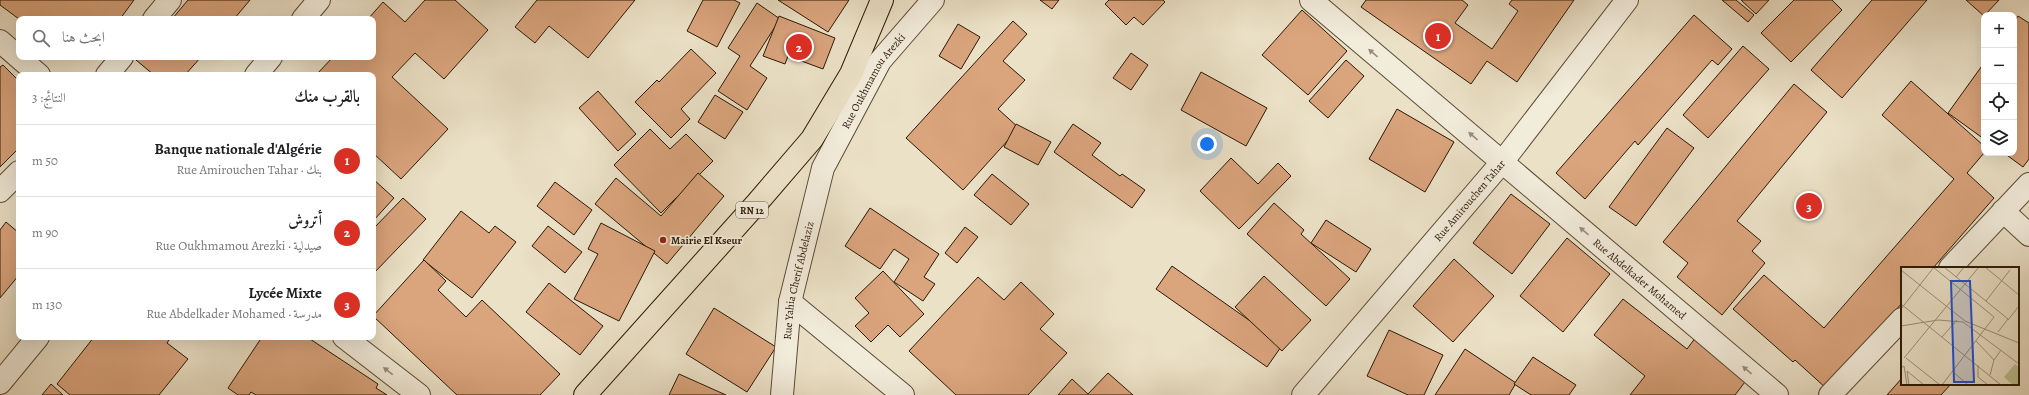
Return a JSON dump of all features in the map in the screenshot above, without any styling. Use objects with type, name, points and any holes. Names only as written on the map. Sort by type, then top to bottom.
[{"type":"main road","name":"RN 12","points":[[585,395],[757,203],[812,138],[851,74],[882,0]]},
{"type":"street","points":[[157,16],[170,0]]},
{"type":"street","points":[[306,16],[319,0]]},
{"type":"street","name":"Rue Oukhmamou Arezki","points":[[823,168],[880,61],[933,0]]},
{"type":"street","name":"Rue Abdelkader Mohamed","points":[[1311,0],[1503,161],[1777,395]]},
{"type":"street","name":"Rue Amirouchen Tahar","points":[[1303,395],[1503,161],[1628,0]]},
{"type":"street","points":[[0,40],[16,54]]},
{"type":"street","points":[[22,60],[36,72]]},
{"type":"street","points":[[110,72],[120,60]]},
{"type":"street","points":[[258,72],[268,60]]},
{"type":"street","name":"Rue Yahia Cherif Abdelaziz","points":[[782,395],[790,302],[823,168]]},
{"type":"street","points":[[0,191],[16,175]]},
{"type":"street","points":[[1951,267],[2029,184]]},
{"type":"street","points":[[2003,211],[2029,235]]},
{"type":"street","points":[[790,302],[903,395]]},
{"type":"street","points":[[1830,395],[1901,320]]},
{"type":"street","points":[[0,383],[36,340]]},
{"type":"street","points":[[348,340],[419,395]]},
{"type":"building","points":[[0,0],[134,0],[122,16],[16,17],[0,5]]},
{"type":"building","points":[[188,0],[250,0],[237,16],[175,16]]},
{"type":"building","points":[[425,0],[455,0],[488,30],[444,79],[415,53],[392,77],[448,129],[401,179],[376,156],[376,72],[319,72],[330,60],[376,60],[376,16],[371,16],[383,2],[405,22]]},
{"type":"building","points":[[537,0],[635,0],[588,58],[549,26],[535,43],[515,27]]},
{"type":"building","points":[[703,0],[734,0],[740,3],[717,47],[687,31]]},
{"type":"building","points":[[778,0],[849,0],[828,32]]},
{"type":"building","points":[[1040,0],[1059,0],[1052,9]]},
{"type":"building","points":[[1109,0],[1163,0],[1165,2],[1143,25],[1134,17],[1126,25],[1105,4]]},
{"type":"building","points":[[1366,0],[1462,0],[1468,5],[1455,23],[1492,49],[1518,11],[1509,4],[1512,0],[1574,0],[1517,82],[1487,61],[1471,84],[1361,7]]},
{"type":"building","points":[[1722,0],[1736,0],[1754,15],[1748,22]]},
{"type":"building","points":[[1741,0],[1769,0],[1756,14]]},
{"type":"building","points":[[1794,0],[1832,0],[1842,10],[1791,62],[1761,33]]},
{"type":"building","points":[[1872,0],[1927,0],[1842,98],[1811,70]]},
{"type":"building","points":[[1966,0],[1999,0],[1988,12],[1981,12],[1981,13]]},
{"type":"building","points":[[757,3],[780,19],[750,66],[767,78],[747,110],[718,91],[740,56],[728,48]]},
{"type":"building","points":[[1302,10],[1347,51],[1308,95],[1262,55]]},
{"type":"building","points":[[1694,15],[1732,49],[1718,65],[1712,60],[1638,145],[1635,141],[1585,199],[1556,173]]},
{"type":"building","points":[[779,16],[835,38],[823,69],[788,56],[785,64],[763,56]]},
{"type":"building","points":[[2018,16],[2029,23],[2029,159],[2023,167],[2008,156],[2017,156]]},
{"type":"building","points":[[1013,21],[1027,34],[1003,61],[1025,80],[998,109],[1019,128],[963,190],[906,138]]},
{"type":"building","points":[[958,24],[980,37],[961,69],[939,56]]},
{"type":"building","points":[[1743,46],[1769,69],[1708,138],[1683,115]]},
{"type":"building","points":[[691,49],[716,73],[681,109],[690,119],[671,138],[635,102],[657,80],[659,82]]},
{"type":"building","points":[[1131,53],[1148,65],[1131,90],[1113,78]]},
{"type":"building","points":[[136,60],[198,60],[188,72],[150,72]]},
{"type":"building","points":[[1346,60],[1364,76],[1328,118],[1309,101]]},
{"type":"building","points":[[3,65],[16,78],[16,151],[0,167],[0,67]]},
{"type":"building","points":[[1981,67],[1981,137],[1948,113]]},
{"type":"building","points":[[1201,72],[1267,108],[1246,146],[1181,110]]},
{"type":"building","points":[[1911,81],[1981,143],[1981,156],[1967,173],[1994,198],[1934,267],[1901,267],[1901,304],[1827,389],[1795,360],[1793,362],[1733,309],[1764,275],[1824,328],[1954,179],[1882,115]]},
{"type":"building","points":[[1794,84],[1827,112],[1737,221],[1761,241],[1752,251],[1765,263],[1722,315],[1677,277],[1688,263],[1663,242]]},
{"type":"building","points":[[598,91],[636,134],[618,151],[579,108]]},
{"type":"building","points":[[715,95],[743,112],[725,139],[698,122]]},
{"type":"building","points":[[1397,109],[1454,142],[1425,192],[1369,159]]},
{"type":"building","points":[[1016,124],[1051,142],[1038,165],[1004,147]]},
{"type":"building","points":[[1073,124],[1101,143],[1092,155],[1120,176],[1122,174],[1145,190],[1132,208],[1054,152]]},
{"type":"building","points":[[1667,128],[1694,148],[1636,226],[1609,207]]},
{"type":"building","points":[[650,129],[670,149],[686,134],[713,161],[661,213],[614,165]]},
{"type":"building","points":[[1231,158],[1258,184],[1278,163],[1291,176],[1239,229],[1200,191]]},
{"type":"building","name":"Mairie El Kseur","points":[[698,173],[724,196],[667,264],[595,204],[616,178],[661,216]]},
{"type":"building","points":[[992,174],[1029,204],[1011,225],[974,195]]},
{"type":"building","points":[[376,182],[394,198],[376,218]]},
{"type":"building","points":[[555,182],[592,210],[574,235],[537,206]]},
{"type":"building","points":[[1511,194],[1550,224],[1512,274],[1473,243]]},
{"type":"building","points":[[403,198],[426,219],[376,271],[376,226]]},
{"type":"building","points":[[1274,203],[1304,230],[1301,234],[1350,279],[1326,306],[1247,234]]},
{"type":"building","points":[[870,208],[939,254],[924,277],[935,284],[923,301],[894,282],[909,259],[894,249],[880,269],[845,246]]},
{"type":"building","points":[[461,211],[489,233],[495,226],[516,242],[472,298],[423,260]]},
{"type":"building","points":[[1326,220],[1371,249],[1356,272],[1311,243]]},
{"type":"building","points":[[6,222],[16,230],[16,279],[0,298],[0,230]]},
{"type":"building","points":[[601,223],[655,251],[619,321],[574,299],[598,254],[588,249]]},
{"type":"building","points":[[548,226],[582,252],[565,273],[532,246]]},
{"type":"building","points":[[965,227],[978,237],[957,263],[945,253]]},
{"type":"building","points":[[1567,238],[1610,274],[1563,332],[1520,296]]},
{"type":"building","points":[[1454,259],[1494,296],[1453,342],[1413,306]]},
{"type":"building","points":[[424,260],[446,281],[438,290],[466,317],[482,300],[560,374],[540,395],[457,395],[376,319],[376,313]]},
{"type":"building","points":[[1172,266],[1283,344],[1267,367],[1156,289]]},
{"type":"building","points":[[883,271],[924,314],[900,337],[888,325],[871,342],[855,326],[869,313],[855,298]]},
{"type":"building","points":[[1264,276],[1311,320],[1282,351],[1235,307]]},
{"type":"building","points":[[978,277],[1004,300],[1021,282],[1054,314],[1040,329],[1067,353],[1028,395],[956,395],[909,351]]},
{"type":"building","points":[[549,283],[603,326],[580,355],[526,312]]},
{"type":"building","points":[[1623,299],[1687,349],[1696,337],[1748,378],[1735,395],[1630,395],[1645,376],[1594,335]]},
{"type":"building","points":[[714,308],[776,347],[747,392],[686,354]]},
{"type":"building","points":[[1389,330],[1443,355],[1424,395],[1408,395],[1367,376]]},
{"type":"building","points":[[92,340],[169,340],[167,343],[188,359],[159,395],[70,395],[57,384]]},
{"type":"building","points":[[260,340],[312,340],[378,384],[376,388],[387,395],[256,395],[251,392],[249,395],[238,395],[228,388]]},
{"type":"building","points":[[1465,349],[1516,383],[1509,395],[1435,395]]},
{"type":"building","points":[[1533,357],[1576,385],[1569,395],[1531,395],[1514,384]]},
{"type":"building","points":[[1108,373],[1133,395],[1058,395],[1072,379],[1088,394]]},
{"type":"building","points":[[679,374],[726,395],[669,395]]},
{"type":"building","points":[[1901,379],[1901,385],[1950,385],[1941,395],[1887,395]]},
{"type":"building","points":[[51,384],[63,395],[42,395]]},
{"type":"place","name":"Banque nationale d'Algérie","points":[[1438,36]]},
{"type":"place","name":"أتروش","points":[[799,47]]},
{"type":"place","name":"Lycée Mixte","points":[[1809,206]]},
{"type":"place","name":"Mairie El Kseur","points":[[663,240]]}]
